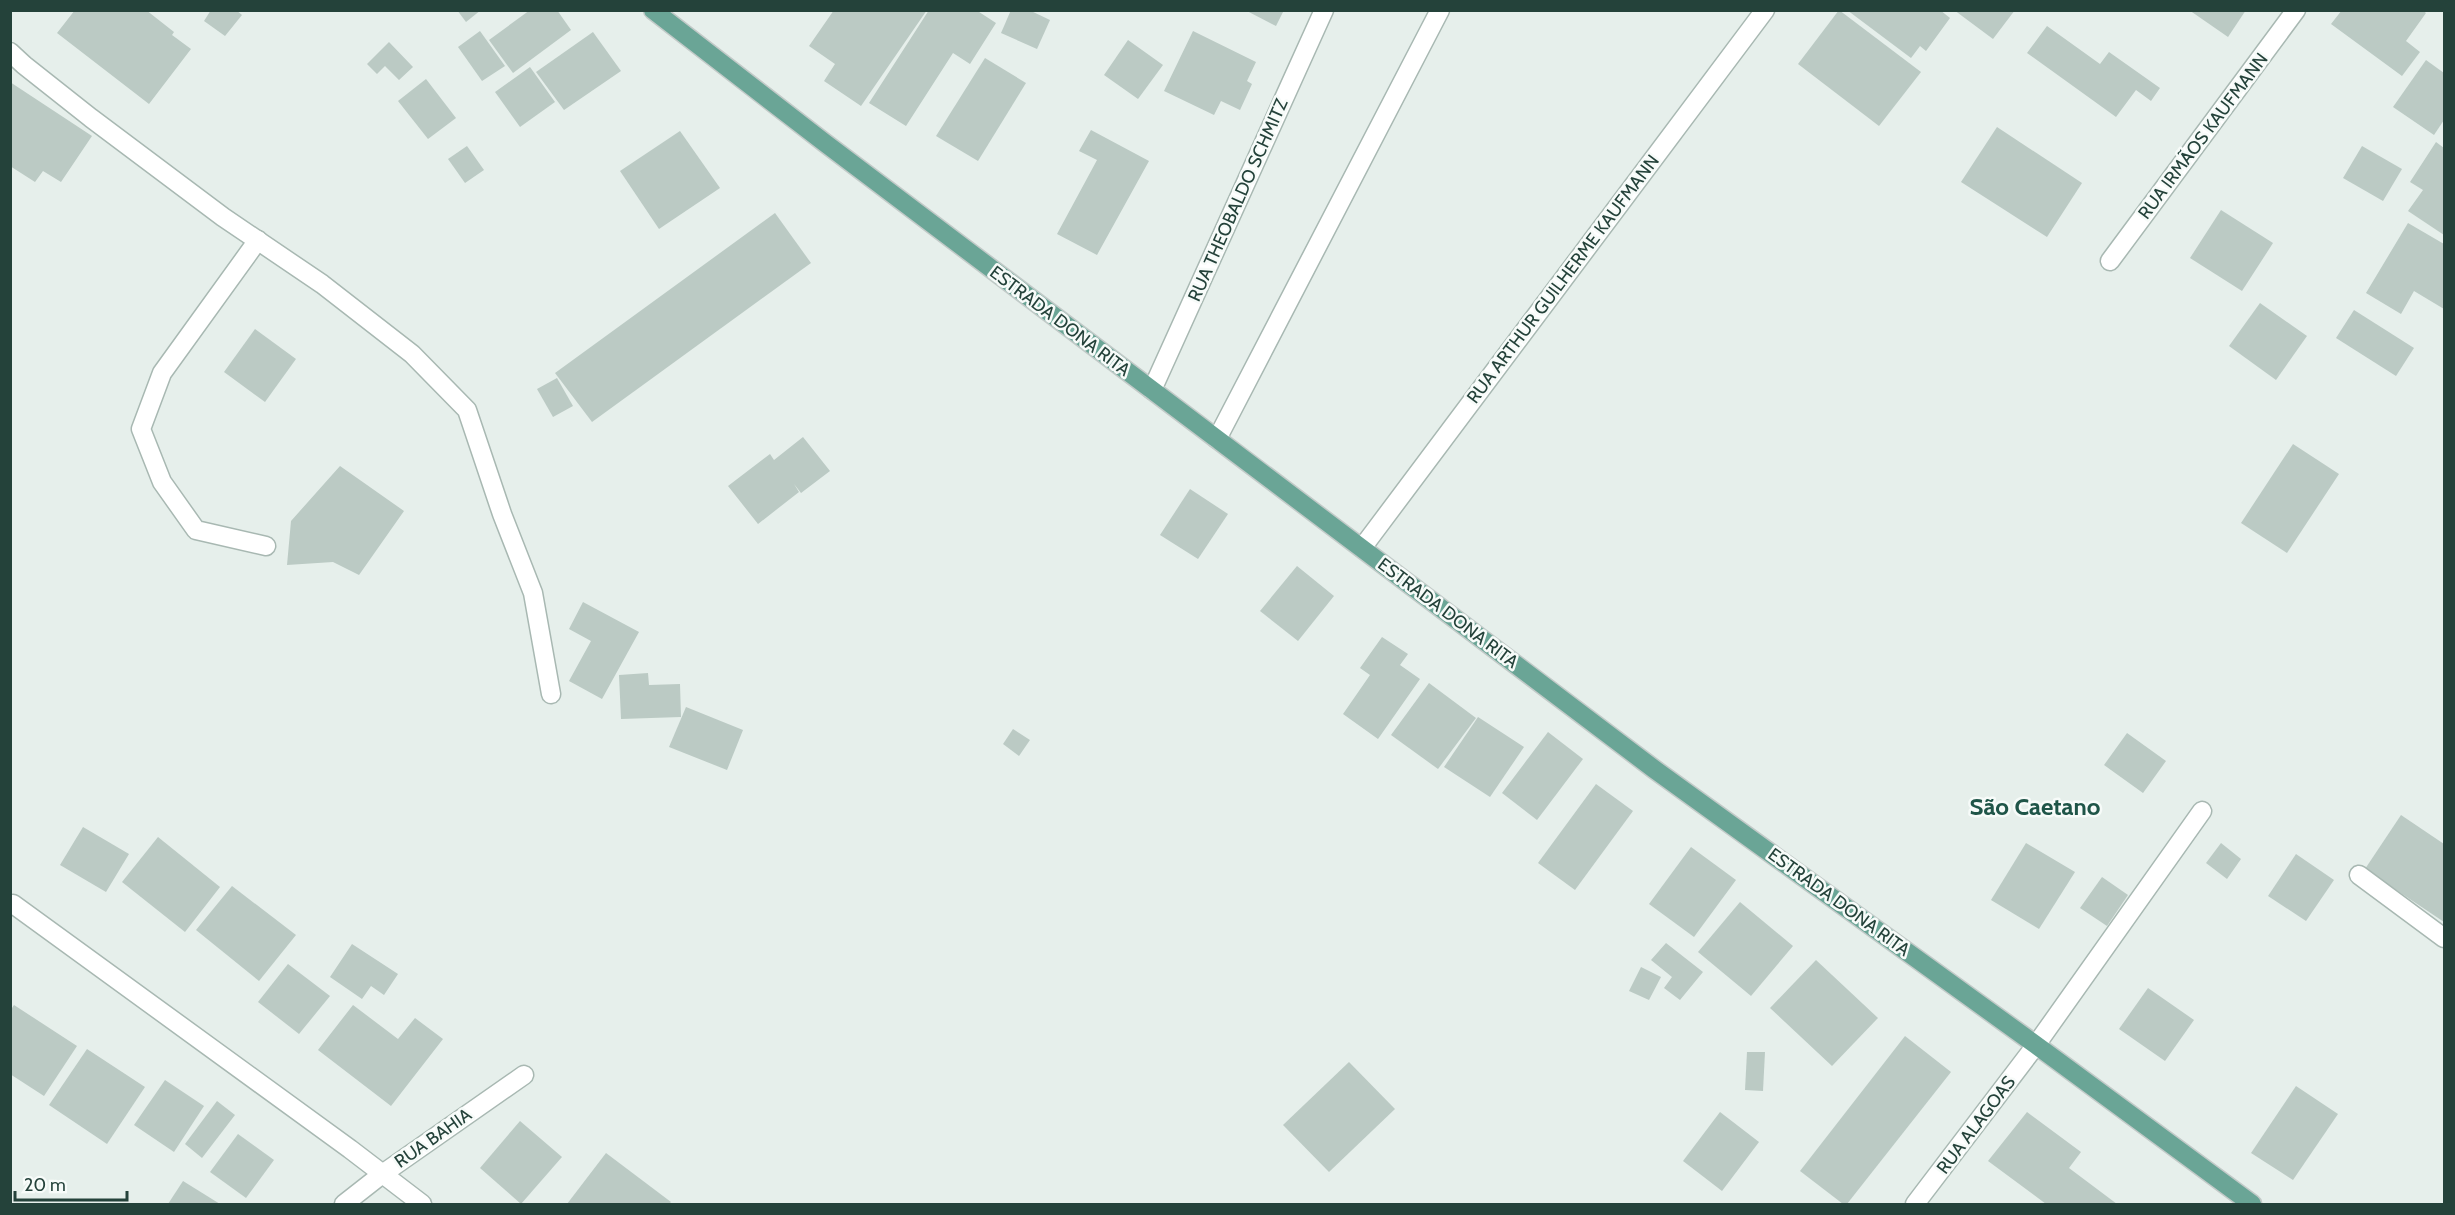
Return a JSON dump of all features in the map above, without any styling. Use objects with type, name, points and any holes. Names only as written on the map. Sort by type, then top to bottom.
[{"type":"main road","name":"ESTRADA DONA RITA","points":[[653,10],[1654,768],[2252,1204]]},
{"type":"street","name":"RUA THEOBALDO SCHMITZ","points":[[1152,390],[1324,10]]},
{"type":"street","points":[[1217,439],[1440,10]]},
{"type":"street","name":"RUA ARTHUR GUILHERME KAUFMANN","points":[[1362,548],[1765,10]]},
{"type":"street","name":"RUA IRMÃOS KAUFMANN","points":[[2110,261],[2296,10]]},
{"type":"street","points":[[10,52],[91,118],[223,217],[322,284],[412,354],[467,410],[502,514],[533,593],[551,694]]},
{"type":"street","points":[[258,240],[162,373],[141,429],[162,482],[196,530],[266,546]]},
{"type":"street","name":"RUA ALAGOAS","points":[[1916,1204],[2036,1045],[2202,811]]},
{"type":"street","points":[[2359,875],[2445,938]]},
{"type":"street","points":[[13,904],[422,1204]]},
{"type":"street","name":"RUA BAHIA","points":[[344,1204],[381,1175],[524,1075]]},
{"type":"building","points":[[75,10],[146,10],[174,32],[172,35],[191,49],[149,104],[57,33]]},
{"type":"building","points":[[211,10],[236,10],[242,15],[225,36],[204,21]]},
{"type":"building","points":[[457,10],[481,10],[466,22]]},
{"type":"building","points":[[530,10],[557,10],[571,30],[513,73],[489,40]]},
{"type":"building","points":[[834,10],[927,10],[861,106],[824,81],[835,64],[809,46]]},
{"type":"building","points":[[929,10],[976,10],[996,23],[970,64],[953,53],[906,126],[869,103]]},
{"type":"building","points":[[1011,10],[1029,10],[1050,20],[1037,49],[1001,33]]},
{"type":"building","points":[[1245,10],[1284,10],[1276,26]]},
{"type":"building","points":[[1839,10],[1921,72],[1879,126],[1798,64]]},
{"type":"building","points":[[1847,10],[1940,10],[1950,18],[1926,51],[1920,46],[1911,58]]},
{"type":"building","points":[[1954,10],[2015,10],[1993,39]]},
{"type":"building","points":[[2189,10],[2246,10],[2228,37]]},
{"type":"building","points":[[2342,10],[2422,10],[2426,13],[2406,41],[2420,52],[2402,76],[2331,24]]},
{"type":"building","points":[[2047,26],[2100,64],[2109,52],[2160,88],[2151,101],[2136,90],[2116,117],[2027,53]]},
{"type":"building","points":[[480,31],[505,66],[482,81],[458,47]]},
{"type":"building","points":[[1193,31],[1256,62],[1247,81],[1252,84],[1240,110],[1221,101],[1214,115],[1164,91]]},
{"type":"building","points":[[593,32],[621,71],[564,110],[536,72]]},
{"type":"building","points":[[1128,40],[1163,65],[1138,99],[1104,75]]},
{"type":"building","points":[[389,42],[413,67],[399,80],[385,66],[377,74],[367,64]]},
{"type":"building","points":[[985,58],[1026,83],[978,161],[936,136]]},
{"type":"building","points":[[2426,60],[2444,73],[2444,120],[2434,135],[2393,107]]},
{"type":"building","points":[[530,67],[555,102],[520,127],[495,92]]},
{"type":"building","points":[[426,79],[456,118],[428,139],[398,101]]},
{"type":"building","points":[[10,82],[92,136],[61,182],[43,171],[35,182],[10,166]]},
{"type":"building","points":[[1997,127],[2082,183],[2047,237],[1961,182]]},
{"type":"building","points":[[1091,130],[1149,161],[1097,255],[1057,234],[1097,160],[1079,151]]},
{"type":"building","points":[[680,131],[720,188],[659,229],[620,171]]},
{"type":"building","points":[[2436,142],[2444,148],[2444,235],[2408,211],[2423,190],[2410,182]]},
{"type":"building","points":[[467,146],[484,170],[465,183],[448,159]]},
{"type":"building","points":[[2362,146],[2402,169],[2383,201],[2343,178]]},
{"type":"building","points":[[2221,210],[2273,243],[2242,291],[2190,258]]},
{"type":"building","points":[[775,213],[811,263],[592,422],[555,373]]},
{"type":"building","points":[[2408,223],[2444,244],[2444,309],[2414,291],[2401,314],[2366,293]]},
{"type":"building","points":[[2260,303],[2307,336],[2276,380],[2229,346]]},
{"type":"building","points":[[2354,310],[2414,348],[2396,376],[2336,338]]},
{"type":"building","points":[[255,329],[296,359],[265,402],[224,372]]},
{"type":"building","points":[[557,378],[573,406],[553,417],[537,389]]},
{"type":"building","points":[[803,437],[830,471],[801,493],[794,484],[799,492],[758,524],[728,486],[770,454],[774,460]]},
{"type":"building","points":[[2293,444],[2339,474],[2287,553],[2241,523]]},
{"type":"building","points":[[340,466],[404,511],[359,575],[333,562],[287,565],[291,521]]},
{"type":"building","points":[[1190,489],[1228,514],[1198,559],[1160,535]]},
{"type":"building","points":[[1297,566],[1334,596],[1298,641],[1260,611]]},
{"type":"building","points":[[583,602],[639,632],[602,699],[569,681],[591,641],[569,629]]},
{"type":"building","points":[[1382,637],[1408,654],[1400,665],[1420,679],[1378,739],[1343,714],[1370,675],[1360,668]]},
{"type":"building","points":[[648,673],[649,685],[680,684],[681,717],[621,719],[619,675]]},
{"type":"building","points":[[1429,683],[1476,718],[1438,769],[1391,735]]},
{"type":"building","points":[[686,707],[743,730],[727,770],[669,747]]},
{"type":"building","points":[[1478,717],[1524,747],[1490,797],[1444,767]]},
{"type":"building","points":[[1013,729],[1030,740],[1019,756],[1003,744]]},
{"type":"building","points":[[1548,732],[1583,759],[1537,820],[1502,793]]},
{"type":"building","points":[[2127,733],[2166,761],[2143,793],[2104,765]]},
{"type":"building","points":[[1596,784],[1633,811],[1575,890],[1538,863]]},
{"type":"building","points":[[2401,815],[2444,844],[2444,922],[2365,869]]},
{"type":"building","points":[[83,827],[129,854],[106,892],[60,865]]},
{"type":"building","points":[[158,837],[220,887],[185,932],[122,882]]},
{"type":"building","points":[[2026,843],[2075,872],[2039,929],[1991,900]]},
{"type":"building","points":[[2221,843],[2241,859],[2227,879],[2206,863]]},
{"type":"building","points":[[1691,847],[1736,880],[1694,937],[1649,904]]},
{"type":"building","points":[[2296,854],[2334,880],[2306,921],[2268,896]]},
{"type":"building","points":[[2102,877],[2128,895],[2107,926],[2080,908]]},
{"type":"building","points":[[232,886],[296,935],[259,981],[196,930]]},
{"type":"building","points":[[1740,902],[1793,946],[1751,996],[1698,952]]},
{"type":"building","points":[[1666,943],[1703,972],[1680,1000],[1664,988],[1672,977],[1651,960]]},
{"type":"building","points":[[352,944],[398,974],[384,995],[371,986],[362,999],[330,977]]},
{"type":"building","points":[[1816,960],[1878,1018],[1832,1066],[1770,1008]]},
{"type":"building","points":[[288,964],[330,996],[299,1034],[258,1002]]},
{"type":"building","points":[[1641,967],[1661,977],[1649,1000],[1629,991]]},
{"type":"building","points":[[2148,988],[2194,1020],[2165,1061],[2119,1029]]},
{"type":"building","points":[[14,1005],[77,1046],[44,1096],[10,1074],[10,1011]]},
{"type":"building","points":[[353,1005],[398,1039],[415,1018],[443,1039],[391,1106],[318,1050]]},
{"type":"building","points":[[1905,1036],[1951,1072],[1847,1204],[1843,1204],[1800,1171]]},
{"type":"building","points":[[87,1049],[145,1087],[107,1144],[49,1105]]},
{"type":"building","points":[[1747,1052],[1765,1052],[1763,1091],[1745,1090]]},
{"type":"building","points":[[1349,1062],[1395,1109],[1329,1172],[1283,1125]]},
{"type":"building","points":[[165,1080],[204,1106],[174,1152],[134,1125]]},
{"type":"building","points":[[2296,1086],[2338,1114],[2293,1180],[2251,1153]]},
{"type":"building","points":[[217,1101],[235,1115],[202,1158],[185,1144]]},
{"type":"building","points":[[1720,1112],[1759,1142],[1722,1191],[1683,1161]]},
{"type":"building","points":[[2027,1112],[2081,1152],[2069,1168],[2117,1204],[2046,1204],[1988,1161]]},
{"type":"building","points":[[520,1121],[562,1157],[521,1204],[480,1168]]},
{"type":"building","points":[[238,1134],[274,1160],[246,1198],[210,1172]]},
{"type":"building","points":[[606,1153],[671,1202],[669,1204],[567,1204]]},
{"type":"building","points":[[183,1181],[220,1204],[168,1204]]},
{"type":"district","name":"São Caetano","points":[[2035,806]]}]
